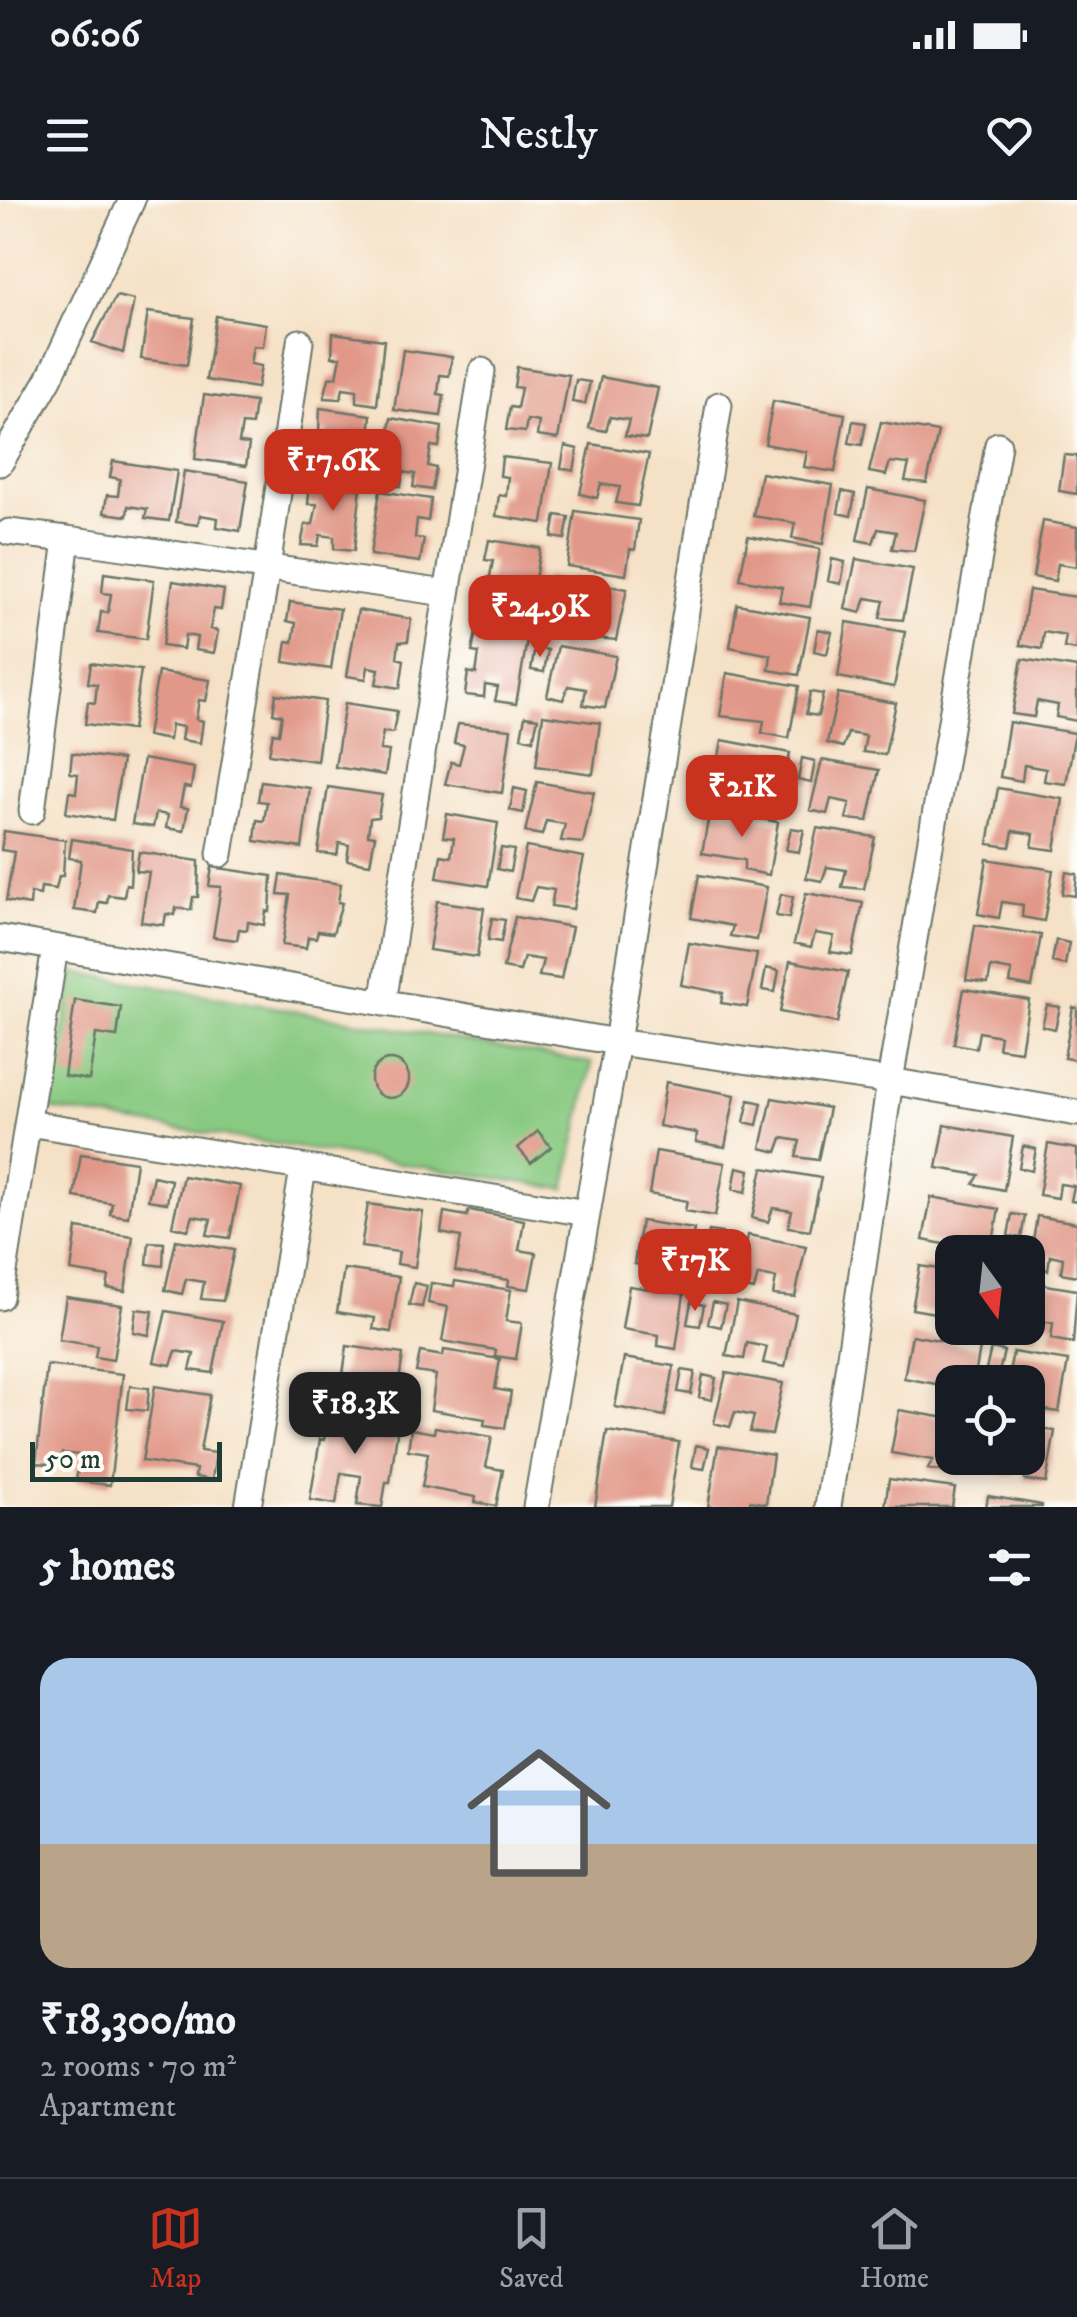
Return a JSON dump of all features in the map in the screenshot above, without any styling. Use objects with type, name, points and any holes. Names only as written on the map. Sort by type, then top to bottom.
[{"type":"street","points":[[0,463],[49,379],[132,200]]},
{"type":"street","points":[[220,854],[300,342]]},
{"type":"street","points":[[383,1003],[482,371]]},
{"type":"street","points":[[536,1507],[616,1042],[718,405]]},
{"type":"street","points":[[828,1507],[890,1082],[998,446]]},
{"type":"street","points":[[8,532],[446,593]]},
{"type":"street","points":[[32,811],[67,539]]},
{"type":"street","points":[[0,938],[616,1042],[1077,1113]]},
{"type":"street","points":[[0,1296],[56,948]]},
{"type":"street","points":[[28,1123],[587,1214]]},
{"type":"street","points":[[248,1507],[303,1169]]},
{"type":"green space","points":[[74,972],[592,1063],[565,1189],[49,1109]]},
{"type":"building","points":[[116,296],[134,300],[123,353],[92,342]]},
{"type":"building","points":[[148,312],[194,318],[187,365],[141,359]]},
{"type":"building","points":[[216,316],[266,324],[263,347],[253,346],[250,364],[261,366],[257,388],[206,380]]},
{"type":"building","points":[[333,333],[384,340],[377,405],[357,402],[357,390],[343,388],[341,399],[324,398],[329,378],[337,377],[341,357],[332,357]]},
{"type":"building","points":[[403,350],[452,357],[449,376],[440,375],[438,394],[444,395],[441,416],[394,410]]},
{"type":"building","points":[[517,367],[569,375],[558,439],[537,436],[539,422],[527,420],[525,432],[506,430],[510,407],[517,408],[521,388],[514,387]]},
{"type":"building","points":[[601,377],[658,388],[647,439],[625,436],[629,420],[610,417],[606,431],[589,428]]},
{"type":"building","points":[[576,380],[590,382],[585,404],[572,402]]},
{"type":"building","points":[[204,395],[255,402],[252,425],[242,424],[239,443],[249,444],[246,466],[195,459]]},
{"type":"building","points":[[773,401],[845,414],[835,472],[804,467],[807,452],[765,444]]},
{"type":"building","points":[[320,408],[371,415],[364,479],[344,476],[344,465],[330,463],[328,473],[311,472],[316,452],[323,452],[328,431],[319,431]]},
{"type":"building","points":[[391,418],[442,427],[439,447],[431,446],[428,466],[436,468],[432,490],[413,487],[415,474],[403,472],[401,486],[380,483]]},
{"type":"building","points":[[853,421],[866,423],[862,445],[849,443]]},
{"type":"building","points":[[881,422],[938,432],[927,483],[905,481],[909,464],[890,462],[886,475],[869,472]]},
{"type":"building","points":[[591,444],[649,454],[638,506],[616,503],[620,487],[601,484],[597,498],[580,494]]},
{"type":"building","points":[[565,446],[578,449],[574,471],[561,468]]},
{"type":"building","points":[[1064,455],[1077,456],[1077,494],[1059,491]]},
{"type":"building","points":[[502,457],[552,463],[543,523],[496,516],[499,495],[506,496],[508,477],[500,476]]},
{"type":"building","points":[[113,461],[177,471],[169,521],[145,518],[147,509],[128,506],[127,516],[104,513],[107,495],[118,496],[120,479],[110,477]]},
{"type":"building","points":[[184,471],[248,481],[240,531],[217,527],[218,518],[200,515],[198,525],[176,522]]},
{"type":"building","points":[[761,473],[833,485],[823,544],[792,538],[795,523],[753,516]]},
{"type":"building","points":[[310,480],[361,487],[354,551],[334,549],[334,537],[320,535],[318,546],[301,545],[305,525],[313,524],[317,504],[308,504]]},
{"type":"building","points":[[868,489],[925,500],[914,551],[892,549],[896,532],[878,529],[873,543],[857,540]]},
{"type":"building","points":[[380,491],[431,499],[428,521],[417,519],[415,538],[424,539],[420,562],[370,555]]},
{"type":"building","points":[[842,491],[855,494],[851,516],[838,513]]},
{"type":"building","points":[[575,511],[639,520],[635,550],[630,549],[626,575],[567,566]]},
{"type":"building","points":[[556,515],[569,517],[565,539],[552,537]]},
{"type":"building","points":[[1043,521],[1077,527],[1077,567],[1058,564],[1055,581],[1033,577]]},
{"type":"building","points":[[748,536],[820,549],[810,607],[779,602],[782,587],[740,579]]},
{"type":"building","points":[[489,540],[540,548],[530,612],[509,609],[511,595],[499,593],[497,605],[478,602],[481,580],[489,581],[493,561],[485,560]]},
{"type":"building","points":[[832,559],[845,562],[841,584],[828,581]]},
{"type":"building","points":[[856,559],[913,569],[903,620],[880,618],[884,601],[866,598],[861,613],[845,609]]},
{"type":"building","points":[[104,573],[154,580],[146,639],[98,633],[101,612],[108,613],[111,594],[102,593]]},
{"type":"building","points":[[545,577],[558,580],[554,602],[541,599]]},
{"type":"building","points":[[570,579],[627,589],[616,640],[594,638],[598,621],[579,618],[575,633],[558,629]]},
{"type":"building","points":[[173,581],[224,590],[221,610],[214,609],[210,629],[218,631],[214,653],[195,650],[197,637],[185,635],[183,649],[162,646]]},
{"type":"building","points":[[1029,590],[1077,597],[1077,650],[1064,648],[1066,636],[1044,632],[1042,649],[1020,645]]},
{"type":"building","points":[[290,602],[340,609],[331,669],[284,662],[287,641],[293,642],[296,623],[287,621]]},
{"type":"building","points":[[737,604],[810,617],[799,675],[769,670],[771,655],[730,647]]},
{"type":"building","points":[[358,610],[411,619],[408,641],[399,642],[397,658],[404,660],[400,688],[376,684],[379,669],[368,667],[366,679],[347,676]]},
{"type":"building","points":[[847,622],[905,632],[894,687],[838,677]]},
{"type":"building","points":[[818,629],[832,632],[827,654],[814,651]]},
{"type":"building","points":[[476,632],[527,640],[516,704],[495,701],[498,687],[485,685],[484,697],[465,695],[468,672],[476,674],[479,653],[472,652]]},
{"type":"building","points":[[558,646],[616,656],[605,708],[583,705],[586,689],[568,686],[563,700],[547,696]]},
{"type":"building","points":[[535,648],[548,650],[544,672],[531,670]]},
{"type":"building","points":[[1022,659],[1077,668],[1077,721],[1056,717],[1058,705],[1037,701],[1034,717],[1012,714]]},
{"type":"building","points":[[91,663],[141,670],[132,730],[85,724],[88,702],[95,703],[97,684],[88,683]]},
{"type":"building","points":[[158,672],[210,680],[206,701],[199,700],[196,719],[203,721],[200,743],[181,740],[183,727],[171,725],[169,740],[147,736]]},
{"type":"building","points":[[727,673],[799,686],[789,738],[762,733],[764,721],[720,716]]},
{"type":"building","points":[[810,692],[823,694],[818,716],[806,714]]},
{"type":"building","points":[[838,693],[896,703],[885,755],[863,752],[866,736],[848,733],[843,747],[827,743]]},
{"type":"building","points":[[276,694],[325,701],[317,761],[269,754],[273,733],[279,734],[282,715],[273,713]]},
{"type":"building","points":[[345,703],[397,711],[393,733],[383,732],[380,750],[389,751],[385,775],[335,767]]},
{"type":"building","points":[[543,715],[600,723],[593,774],[536,766]]},
{"type":"building","points":[[525,716],[538,718],[533,740],[521,737]]},
{"type":"building","points":[[1009,722],[1075,733],[1066,784],[1044,781],[1046,769],[1024,765],[1022,781],[1000,777]]},
{"type":"building","points":[[458,724],[511,729],[502,793],[445,784],[451,762],[459,764],[464,745],[454,743]]},
{"type":"building","points":[[722,740],[790,753],[780,805],[754,802],[755,791],[714,784]]},
{"type":"building","points":[[72,753],[122,760],[113,820],[66,813],[69,792],[76,793],[78,774],[70,773]]},
{"type":"building","points":[[802,758],[815,761],[811,783],[798,780]]},
{"type":"building","points":[[143,759],[194,768],[191,788],[184,787],[180,807],[188,808],[184,831],[166,828],[168,815],[156,813],[153,827],[132,824]]},
{"type":"building","points":[[822,760],[879,770],[868,821],[846,819],[850,803],[831,799],[827,814],[810,810]]},
{"type":"building","points":[[261,781],[310,788],[302,848],[255,841],[257,820],[264,821],[267,802],[258,801]]},
{"type":"building","points":[[537,782],[594,792],[583,843],[561,841],[565,824],[546,821],[542,835],[525,832]]},
{"type":"building","points":[[328,787],[382,795],[378,817],[370,818],[368,835],[375,836],[370,864],[347,860],[349,845],[339,843],[337,855],[318,853]]},
{"type":"building","points":[[514,788],[527,791],[523,813],[510,810]]},
{"type":"building","points":[[998,788],[1063,799],[1055,850],[1032,847],[1034,834],[1013,831],[1010,847],[988,844]]},
{"type":"building","points":[[710,810],[778,822],[769,875],[744,870],[744,860],[702,853]]},
{"type":"building","points":[[447,814],[498,823],[488,886],[437,878],[441,855],[451,857],[454,838],[443,837]]},
{"type":"building","points":[[791,828],[804,830],[799,852],[786,850]]},
{"type":"building","points":[[817,828],[875,837],[864,889],[842,887],[846,870],[827,867],[822,881],[806,878]]},
{"type":"building","points":[[4,831],[65,840],[63,876],[59,876],[56,889],[41,887],[40,895],[31,893],[30,905],[6,901],[14,852],[1,850]]},
{"type":"building","points":[[72,839],[132,849],[130,885],[126,884],[124,897],[108,895],[107,903],[99,902],[97,913],[74,910],[81,860],[69,858]]},
{"type":"building","points":[[526,847],[584,857],[573,909],[551,906],[554,890],[536,887],[531,901],[515,898]]},
{"type":"building","points":[[501,848],[514,850],[510,872],[497,869]]},
{"type":"building","points":[[139,852],[199,861],[198,897],[193,897],[191,910],[176,908],[175,915],[166,914],[164,925],[141,922],[149,872],[136,871]]},
{"type":"building","points":[[987,859],[1053,870],[1044,921],[1022,917],[1023,905],[1002,902],[999,918],[978,914]]},
{"type":"building","points":[[212,867],[272,876],[270,912],[266,911],[264,925],[248,922],[247,930],[239,929],[237,940],[213,937],[221,887],[209,886]]},
{"type":"building","points":[[1066,872],[1077,874],[1075,896],[1062,894]]},
{"type":"building","points":[[281,875],[341,884],[338,902],[342,903],[333,933],[318,931],[316,938],[308,937],[306,948],[282,945],[290,895],[278,894]]},
{"type":"building","points":[[699,875],[767,887],[757,940],[730,936],[733,926],[691,918]]},
{"type":"building","points":[[806,893],[863,903],[852,955],[830,952],[834,936],[815,933],[811,947],[794,943]]},
{"type":"building","points":[[781,894],[793,897],[789,918],[776,916]]},
{"type":"building","points":[[437,901],[484,908],[477,957],[429,950]]},
{"type":"building","points":[[515,917],[572,927],[561,979],[539,976],[543,960],[524,957],[520,971],[503,968]]},
{"type":"building","points":[[492,918],[505,920],[501,942],[488,940]]},
{"type":"building","points":[[975,925],[1041,935],[1032,987],[1010,983],[1012,971],[991,967],[988,983],[966,980]]},
{"type":"building","points":[[1056,940],[1069,943],[1065,965],[1052,962]]},
{"type":"building","points":[[689,943],[757,954],[747,1007],[721,1003],[723,993],[681,985]]},
{"type":"building","points":[[790,961],[848,972],[837,1023],[780,1012]]},
{"type":"building","points":[[766,968],[779,971],[775,992],[762,990]]},
{"type":"building","points":[[964,989],[1029,1000],[1021,1051],[998,1048],[1000,1036],[979,1032],[976,1048],[954,1044]]},
{"type":"building","points":[[75,1000],[121,1007],[117,1037],[96,1034],[89,1080],[64,1076]]},
{"type":"building","points":[[1047,1005],[1060,1007],[1055,1029],[1042,1026]]},
{"type":"building","points":[[1073,1007],[1077,1008],[1077,1060],[1064,1058]]},
{"type":"building","points":[[390,1060],[404,1065],[409,1079],[404,1093],[390,1098],[376,1093],[371,1079],[376,1065]]},
{"type":"building","points":[[666,1082],[735,1095],[725,1147],[696,1142],[697,1133],[659,1126]]},
{"type":"building","points":[[772,1098],[829,1108],[818,1160],[796,1157],[800,1141],[782,1138],[777,1152],[761,1148]]},
{"type":"building","points":[[749,1100],[762,1103],[757,1125],[744,1122]]},
{"type":"building","points":[[945,1125],[1013,1137],[1004,1190],[974,1184],[979,1175],[937,1168]]},
{"type":"building","points":[[538,1131],[551,1147],[531,1163],[518,1148]]},
{"type":"building","points":[[1048,1144],[1077,1149],[1077,1202],[1071,1201],[1074,1186],[1060,1184],[1058,1198],[1039,1195]]},
{"type":"building","points":[[1023,1146],[1036,1149],[1032,1171],[1019,1168]]},
{"type":"building","points":[[656,1151],[725,1163],[715,1216],[685,1211],[687,1201],[649,1194]]},
{"type":"building","points":[[81,1154],[136,1162],[128,1217],[110,1214],[112,1203],[74,1197]]},
{"type":"building","points":[[737,1167],[750,1170],[746,1192],[733,1189]]},
{"type":"building","points":[[763,1168],[821,1178],[810,1230],[788,1227],[792,1211],[773,1208],[768,1222],[752,1218]]},
{"type":"building","points":[[153,1176],[171,1180],[167,1203],[148,1200]]},
{"type":"building","points":[[183,1176],[240,1186],[230,1238],[207,1235],[211,1219],[193,1216],[188,1230],[172,1226]]},
{"type":"building","points":[[931,1197],[999,1209],[994,1235],[935,1235],[935,1242],[923,1240]]},
{"type":"building","points":[[368,1204],[423,1212],[415,1267],[397,1264],[399,1252],[361,1247]]},
{"type":"building","points":[[469,1210],[524,1220],[519,1250],[536,1253],[529,1289],[508,1286],[509,1280],[455,1271],[461,1237],[441,1233],[444,1212],[467,1216]]},
{"type":"building","points":[[1012,1214],[1025,1216],[1022,1235],[1008,1235]]},
{"type":"building","points":[[1037,1216],[1077,1223],[1077,1276],[1061,1273],[1063,1258],[1050,1255],[1045,1270],[1045,1235],[1034,1235]]},
{"type":"building","points":[[641,1221],[694,1229],[685,1281],[668,1278],[669,1269],[634,1264]]},
{"type":"building","points":[[77,1228],[133,1236],[125,1291],[107,1288],[109,1277],[71,1271]]},
{"type":"building","points":[[709,1231],[722,1233],[718,1255],[705,1252]]},
{"type":"building","points":[[748,1235],[806,1246],[795,1297],[773,1295],[776,1278],[758,1275],[754,1290],[737,1286]]},
{"type":"building","points":[[727,1236],[739,1238],[735,1260],[722,1258]]},
{"type":"building","points":[[176,1240],[234,1250],[223,1301],[201,1299],[204,1282],[186,1279],[182,1294],[165,1290]]},
{"type":"building","points":[[149,1242],[164,1243],[163,1266],[147,1264]]},
{"type":"building","points":[[920,1266],[935,1268],[935,1313],[912,1309]]},
{"type":"building","points":[[344,1269],[399,1277],[391,1332],[373,1329],[375,1318],[337,1312]]},
{"type":"building","points":[[455,1281],[511,1290],[506,1321],[522,1323],[516,1359],[495,1356],[496,1350],[442,1341],[448,1307],[428,1303],[431,1283],[454,1286]]},
{"type":"building","points":[[414,1283],[427,1286],[422,1307],[409,1305]]},
{"type":"building","points":[[1045,1285],[1077,1290],[1073,1343],[1051,1339],[1053,1323],[1045,1322]]},
{"type":"building","points":[[629,1286],[684,1294],[676,1349],[658,1346],[659,1335],[622,1329]]},
{"type":"building","points":[[66,1297],[122,1305],[113,1360],[95,1357],[97,1346],[59,1340]]},
{"type":"building","points":[[691,1302],[704,1305],[700,1326],[687,1324]]},
{"type":"building","points":[[713,1302],[726,1305],[721,1327],[708,1324]]},
{"type":"building","points":[[737,1302],[796,1314],[785,1367],[763,1363],[767,1347],[747,1343],[744,1359],[726,1356]]},
{"type":"building","points":[[136,1309],[153,1311],[149,1335],[133,1332]]},
{"type":"building","points":[[166,1311],[223,1321],[213,1373],[190,1370],[194,1354],[176,1351],[171,1365],[154,1362]]},
{"type":"building","points":[[912,1335],[935,1339],[935,1345],[980,1348],[977,1365],[935,1365],[935,1384],[904,1378]]},
{"type":"building","points":[[347,1346],[403,1354],[395,1409],[377,1406],[378,1395],[341,1389]]},
{"type":"building","points":[[991,1348],[1004,1351],[1001,1365],[987,1365]]},
{"type":"building","points":[[444,1350],[500,1359],[495,1389],[511,1392],[505,1428],[484,1425],[485,1419],[431,1410],[436,1375],[416,1372],[420,1352],[443,1356]]},
{"type":"building","points":[[1013,1352],[1068,1361],[1059,1412],[1045,1410],[1045,1365],[1010,1365]]},
{"type":"building","points":[[624,1358],[674,1366],[665,1416],[615,1407]]},
{"type":"building","points":[[47,1365],[123,1374],[110,1485],[76,1481],[80,1455],[62,1453],[60,1465],[36,1463]]},
{"type":"building","points":[[682,1370],[695,1372],[691,1394],[678,1392]]},
{"type":"building","points":[[726,1373],[783,1383],[772,1435],[750,1432],[754,1416],[735,1412],[730,1427],[714,1423]]},
{"type":"building","points":[[703,1375],[716,1378],[712,1400],[699,1397]]},
{"type":"building","points":[[130,1386],[149,1388],[147,1411],[127,1409]]},
{"type":"building","points":[[155,1386],[210,1395],[200,1451],[216,1453],[212,1480],[195,1477],[196,1469],[142,1461]]},
{"type":"building","points":[[899,1410],[935,1416],[935,1470],[928,1469],[933,1460],[891,1453]]},
{"type":"building","points":[[328,1412],[399,1419],[390,1482],[386,1482],[382,1507],[357,1505],[361,1476],[341,1473],[336,1504],[310,1500]]},
{"type":"building","points":[[435,1427],[492,1437],[486,1467],[503,1470],[496,1506],[475,1502],[476,1497],[422,1487],[428,1453],[408,1450],[411,1429],[434,1433]]},
{"type":"building","points":[[1045,1430],[1055,1431],[1046,1483],[1024,1480],[1025,1475],[1045,1475]]},
{"type":"building","points":[[607,1431],[679,1442],[669,1507],[595,1507]]},
{"type":"building","points":[[696,1445],[709,1448],[704,1469],[692,1467]]},
{"type":"building","points":[[718,1446],[773,1455],[766,1504],[750,1501],[749,1507],[708,1507]]},
{"type":"building","points":[[889,1479],[955,1488],[952,1507],[885,1507]]},
{"type":"building","points":[[988,1496],[1042,1505],[1042,1507],[986,1507]]}]
